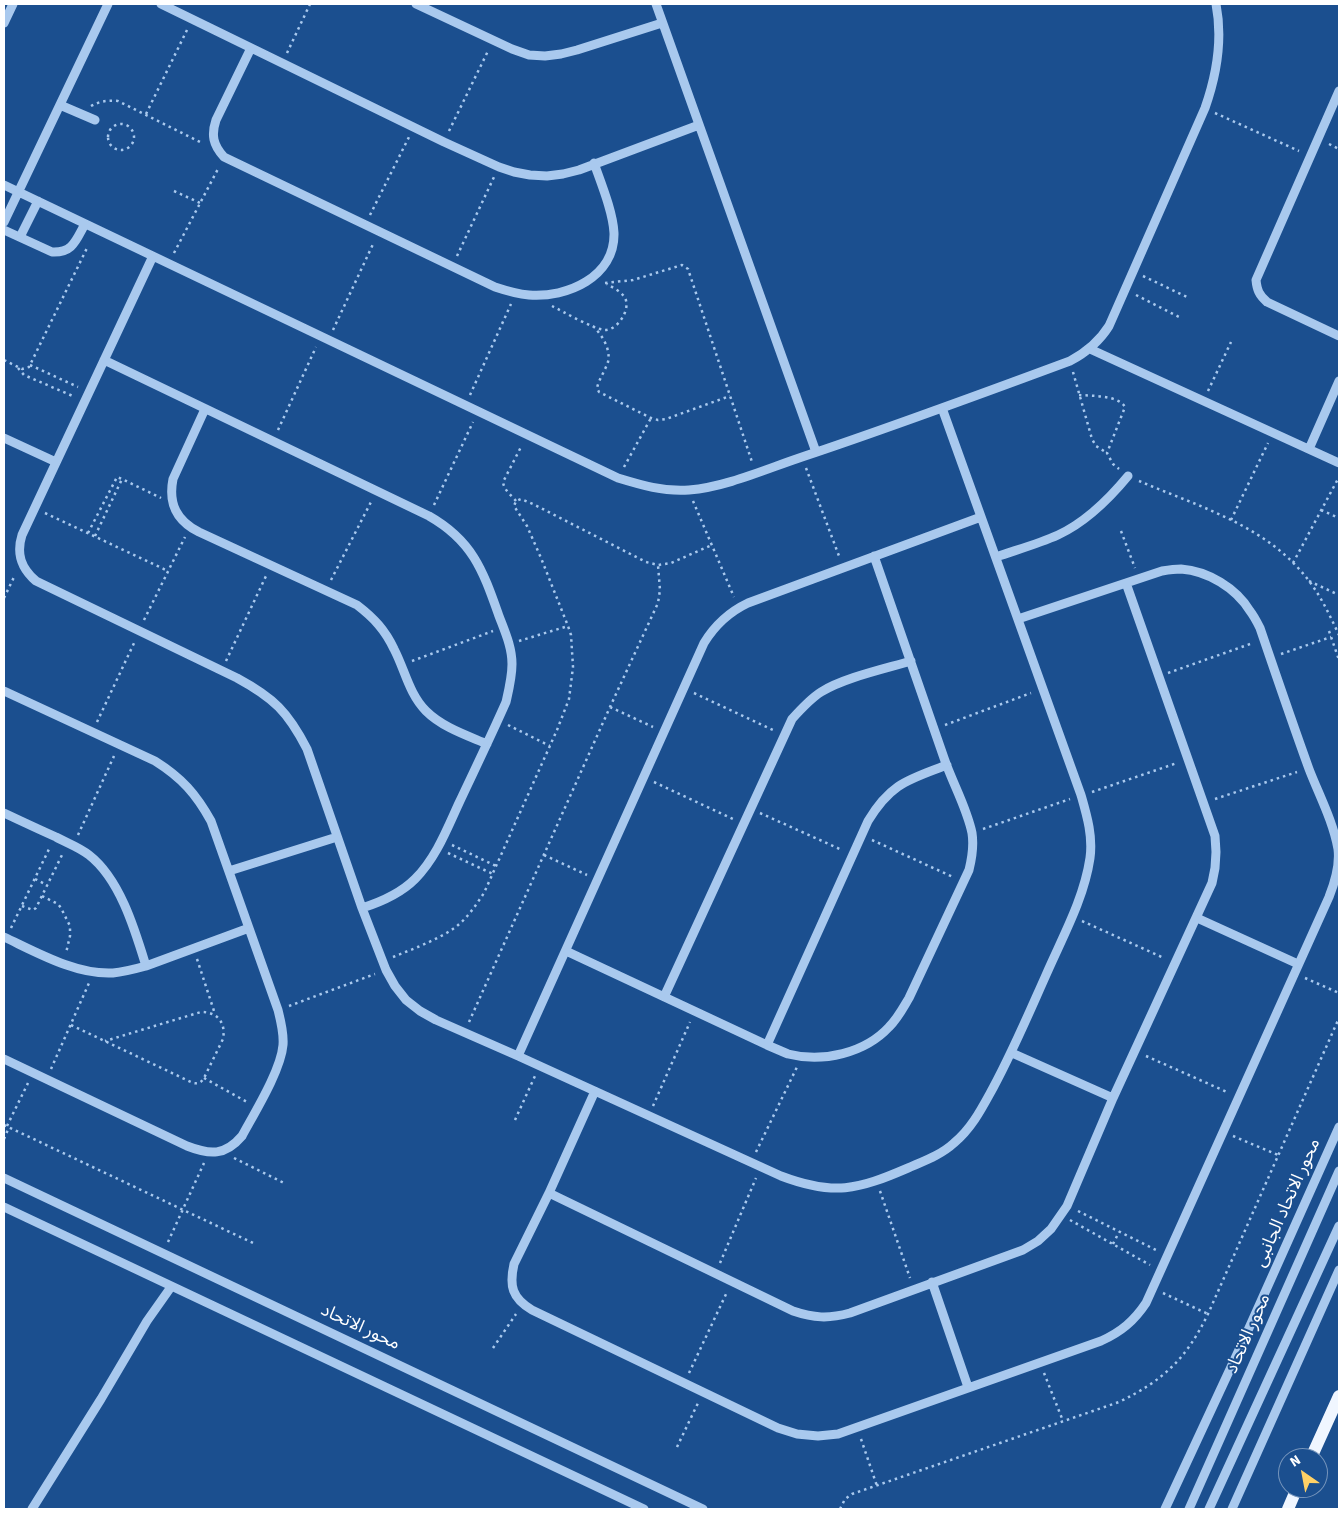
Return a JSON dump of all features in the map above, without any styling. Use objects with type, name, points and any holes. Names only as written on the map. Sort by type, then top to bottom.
[{"type":"main road","points":[[1316,1448],[1339,1396]]},
{"type":"street","points":[[4,23],[13,4]]},
{"type":"street","points":[[4,222],[108,4]]},
{"type":"street","points":[[161,4],[444,142],[514,172],[546,176],[579,170],[699,125]]},
{"type":"street","points":[[416,4],[493,41],[529,55],[545,56],[577,50],[662,23]]},
{"type":"street","points":[[656,4],[816,452]]},
{"type":"street","points":[[4,185],[618,478],[664,490],[688,490],[711,486],[802,457],[942,408],[1070,361],[1090,349],[1109,326],[1205,108],[1212,87],[1219,50],[1216,4]]},
{"type":"street","points":[[251,48],[213,129],[213,137],[222,154],[495,287],[516,294],[531,296],[564,292],[595,276],[605,264],[612,250],[614,234],[612,218],[594,163]]},
{"type":"street","points":[[1339,91],[1256,280],[1256,288],[1260,296],[1267,302],[1339,336]]},
{"type":"street","points":[[60,105],[95,120]]},
{"type":"street","points":[[20,237],[38,202]]},
{"type":"street","points":[[4,230],[52,252],[60,252],[74,244],[85,224]]},
{"type":"street","points":[[153,256],[34,508],[19,544],[21,562],[29,576],[260,690],[279,706],[296,726],[307,749],[362,908],[385,966],[395,986],[406,1000],[428,1016],[804,1185],[829,1189],[854,1188],[876,1182],[934,1156],[954,1144],[970,1128],[1012,1053],[1072,916],[1086,876],[1090,856],[1088,817],[1081,795],[942,408]]},
{"type":"street","points":[[1090,349],[1339,462]]},
{"type":"street","points":[[104,360],[429,516],[443,524],[459,538],[473,555],[484,574],[509,644],[512,663],[511,683],[506,702],[427,866],[414,881],[398,893],[381,902],[362,908]]},
{"type":"street","points":[[1309,449],[1339,381]]},
{"type":"street","points":[[206,409],[173,479],[172,496],[177,513],[190,527],[357,605],[373,617],[385,633],[414,696],[426,711],[441,724],[487,744]]},
{"type":"street","points":[[4,438],[56,462]]},
{"type":"street","points":[[996,557],[1058,535],[1078,524],[1113,494],[1128,476]]},
{"type":"street","points":[[518,1056],[710,632],[738,607],[981,517]]},
{"type":"street","points":[[566,951],[767,1045],[802,1056],[821,1057],[839,1055],[857,1049],[873,1040],[888,1028],[900,1014],[910,998],[964,882],[972,858],[973,845],[972,832],[946,765],[874,556]]},
{"type":"street","points":[[595,1091],[513,1270],[512,1286],[516,1296],[522,1304],[778,1428],[797,1434],[818,1436],[838,1434],[1101,1341],[1115,1335],[1137,1316],[1146,1303],[1329,897],[1338,867],[1338,851],[1335,835],[1309,768],[1260,628],[1250,610],[1237,594],[1221,582],[1202,574],[1182,570],[1162,571],[1018,619]]},
{"type":"street","points":[[549,1193],[793,1311],[821,1318],[836,1317],[850,1313],[1023,1250],[1038,1241],[1051,1229],[1067,1206],[1113,1098],[1197,918],[1212,883],[1215,868],[1215,836],[1126,583]]},
{"type":"street","points":[[664,997],[792,719],[821,692],[840,683],[911,661]]},
{"type":"street","points":[[4,690],[156,761],[173,772],[188,786],[212,821],[278,1010],[282,1026],[283,1044],[279,1063],[242,1136],[228,1149],[208,1153],[186,1146],[4,1059]]},
{"type":"street","points":[[767,1045],[852,855],[877,806],[889,792],[903,782],[946,765]]},
{"type":"street","points":[[4,813],[70,844],[89,855],[103,868],[114,884],[138,940],[146,966]]},
{"type":"street","points":[[229,871],[337,837]]},
{"type":"street","points":[[1197,918],[1298,964]]},
{"type":"street","points":[[5,937],[64,964],[94,972],[112,973],[146,966],[250,928]]},
{"type":"street","points":[[1012,1053],[1113,1098]]},
{"type":"street","name":"محور الاتحاد الجانبى","points":[[1165,1509],[1245,1337],[1339,1127]]},
{"type":"street","name":"محور الاتحاد","points":[[1189,1509],[1339,1171]]},
{"type":"street","name":"محور الاتحاد","points":[[4,1178],[164,1252],[703,1509]]},
{"type":"street","points":[[4,1207],[644,1509]]},
{"type":"street","name":"محور الاتحاد","points":[[1209,1509],[1339,1226]]},
{"type":"street","points":[[1232,1509],[1339,1270]]},
{"type":"street","points":[[932,1282],[968,1387]]},
{"type":"street","points":[[32,1509],[147,1321],[171,1286]]},
{"type":"path","points":[[282,63],[310,4]]},
{"type":"path","points":[[146,114],[192,19]]},
{"type":"path","points":[[444,142],[493,41]]},
{"type":"path","points":[[81,115],[98,102],[118,101],[222,154],[200,203],[168,264]]},
{"type":"path","points":[[1205,108],[1311,156]]},
{"type":"path","points":[[117,124],[127,125],[134,132],[133,142],[126,149],[116,148],[109,141],[110,131],[117,124]]},
{"type":"path","points":[[365,225],[414,127]]},
{"type":"path","points":[[452,267],[499,167]]},
{"type":"path","points":[[174,191],[200,203]]},
{"type":"path","points":[[4,360],[22,369],[26,369],[30,365],[96,229]]},
{"type":"path","points":[[273,441],[379,232]]},
{"type":"path","points":[[605,283],[633,280],[678,266],[685,266],[688,269],[755,472]]},
{"type":"path","points":[[1133,271],[1189,298]]},
{"type":"path","points":[[531,296],[602,330],[608,330],[618,324],[626,308],[626,302],[620,292],[595,276]]},
{"type":"path","points":[[1125,290],[1179,317]]},
{"type":"path","points":[[465,406],[516,294]]},
{"type":"path","points":[[593,326],[600,333],[608,351],[608,361],[597,388],[599,392],[658,420],[666,419],[730,396]]},
{"type":"path","points":[[1203,401],[1231,342]]},
{"type":"path","points":[[1070,361],[1092,439],[1096,446],[1108,453],[1113,464],[1128,476],[1231,520],[1260,535],[1277,548],[1308,580],[1322,600],[1339,635]]},
{"type":"path","points":[[30,365],[89,392]]},
{"type":"path","points":[[18,367],[19,371],[24,375],[84,402]]},
{"type":"path","points":[[1079,395],[1099,396],[1116,400],[1125,407],[1108,453]]},
{"type":"path","points":[[429,516],[478,412]]},
{"type":"path","points":[[618,478],[651,418]]},
{"type":"path","points":[[1231,520],[1273,433]]},
{"type":"path","points":[[516,501],[507,491],[503,482],[527,435]]},
{"type":"path","points":[[802,457],[843,568]]},
{"type":"path","points":[[88,533],[115,479],[118,477],[173,504]]},
{"type":"path","points":[[1293,563],[1339,477]]},
{"type":"path","points":[[95,536],[122,479]]},
{"type":"path","points":[[326,590],[377,490]]},
{"type":"path","points":[[688,490],[738,607]]},
{"type":"path","points":[[516,501],[521,499],[646,562],[658,565],[671,563],[712,545]]},
{"type":"path","points":[[278,1010],[385,966],[441,937],[458,925],[473,910],[493,874],[569,700],[573,667],[571,635],[568,626],[527,526],[514,506],[516,501]]},
{"type":"path","points":[[34,508],[168,571]]},
{"type":"path","points":[[1322,510],[1339,518]]},
{"type":"path","points":[[1121,531],[1139,578]]},
{"type":"path","points":[[4,598],[21,562]]},
{"type":"path","points":[[222,671],[271,565]]},
{"type":"path","points":[[464,1032],[658,603],[660,577],[658,565]]},
{"type":"path","points":[[1308,580],[1339,594]]},
{"type":"path","points":[[509,644],[568,626]]},
{"type":"path","points":[[401,665],[503,627]]},
{"type":"path","points":[[1329,631],[1339,660]]},
{"type":"path","points":[[1270,658],[1331,637]]},
{"type":"path","points":[[1159,676],[1264,640]]},
{"type":"path","points":[[684,688],[784,735]]},
{"type":"path","points":[[934,729],[1043,689]]},
{"type":"path","points":[[610,707],[664,732]]},
{"type":"path","points":[[498,720],[550,746]]},
{"type":"path","points":[[22,906],[30,910],[35,909],[120,744]]},
{"type":"path","points":[[1204,802],[1309,768]]},
{"type":"path","points":[[644,777],[743,824]]},
{"type":"path","points":[[750,809],[852,855]]},
{"type":"path","points":[[862,835],[964,882]]},
{"type":"path","points":[[5,937],[55,837]]},
{"type":"path","points":[[439,844],[493,874]]},
{"type":"path","points":[[439,844],[496,866]]},
{"type":"path","points":[[544,855],[598,879]]},
{"type":"path","points":[[35,879],[48,884]]},
{"type":"path","points":[[42,896],[58,904],[70,926],[70,936],[64,964]]},
{"type":"path","points":[[1072,916],[1176,964]]},
{"type":"path","points":[[71,1025],[193,1083],[199,1083],[204,1078],[222,1039],[224,1025],[215,1014],[194,948]]},
{"type":"path","points":[[47,1080],[94,972]]},
{"type":"path","points":[[1294,974],[1339,993]]},
{"type":"path","points":[[648,1115],[694,1011]]},
{"type":"path","points":[[105,1041],[201,1012],[215,1014]]},
{"type":"path","points":[[1135,1051],[1238,1097]]},
{"type":"path","points":[[751,1162],[802,1056]]},
{"type":"path","points":[[515,1120],[540,1066]]},
{"type":"path","points":[[4,1140],[7,1126],[33,1073]]},
{"type":"path","points":[[204,1078],[257,1107]]},
{"type":"path","points":[[7,1126],[253,1243]]},
{"type":"path","points":[[1223,1131],[1278,1155]]},
{"type":"path","points":[[220,1151],[284,1183]]},
{"type":"path","points":[[164,1252],[208,1153]]},
{"type":"path","points":[[715,1273],[761,1167]]},
{"type":"path","points":[[876,1182],[914,1289]]},
{"type":"path","points":[[1067,1206],[1167,1255]]},
{"type":"path","points":[[1062,1215],[1160,1270]]},
{"type":"path","points":[[1113,1244],[1119,1232]]},
{"type":"path","points":[[684,1383],[732,1281]]},
{"type":"path","points":[[1152,1289],[1208,1314]]},
{"type":"path","points":[[493,1348],[522,1304]]},
{"type":"path","points":[[1040,1362],[1063,1421]]},
{"type":"path","points":[[677,1447],[703,1392]]},
{"type":"path","points":[[857,1428],[877,1486]]}]
